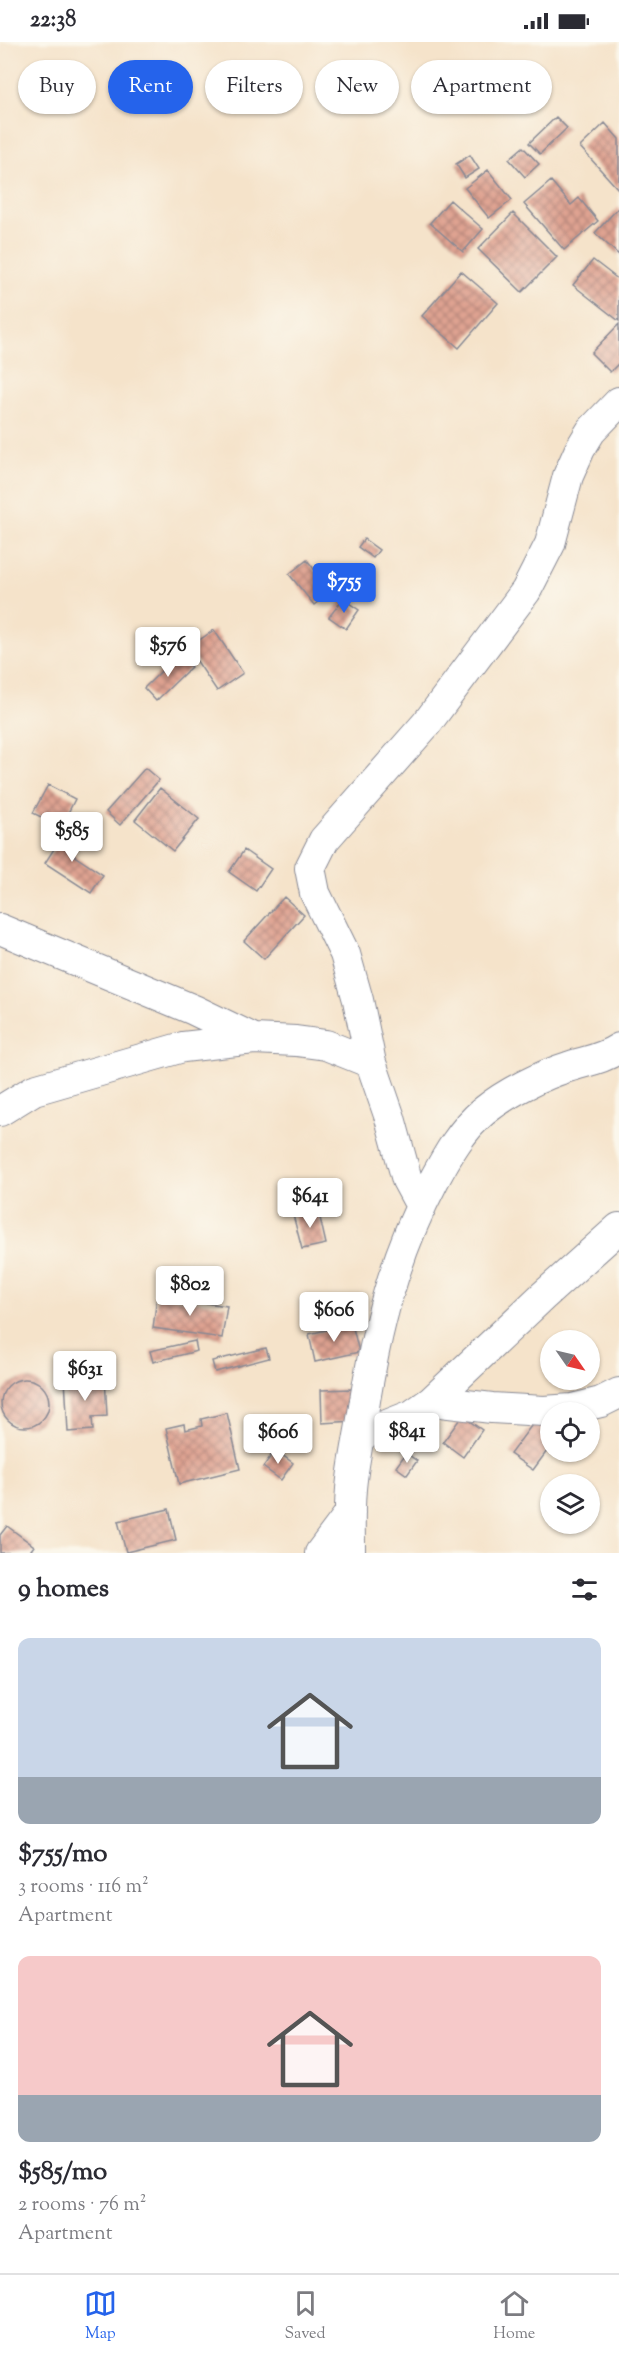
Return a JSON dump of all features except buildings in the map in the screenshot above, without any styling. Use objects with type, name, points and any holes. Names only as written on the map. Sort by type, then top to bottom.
[{"type":"street","points":[[421,1206],[407,1180],[390,1118],[370,1063],[358,1000],[345,954],[315,893],[310,868],[316,852],[333,828],[427,723],[526,591],[550,544],[568,476],[580,449],[591,431],[619,402]]},
{"type":"street","points":[[0,929],[194,1010],[254,1039]]},
{"type":"street","points":[[0,1111],[34,1090],[183,1047],[254,1039],[326,1045],[370,1063]]},
{"type":"street","points":[[350,1553],[351,1489],[369,1375],[390,1283],[421,1206],[446,1158],[465,1131],[484,1111],[528,1084],[567,1067],[605,1057],[619,1048]]},
{"type":"street","points":[[359,1436],[412,1415],[432,1401],[534,1304],[619,1228]]},
{"type":"street","points":[[432,1401],[492,1408],[573,1410],[601,1402],[619,1393]]},
{"type":"street","points":[[320,1553],[350,1513]]}]
